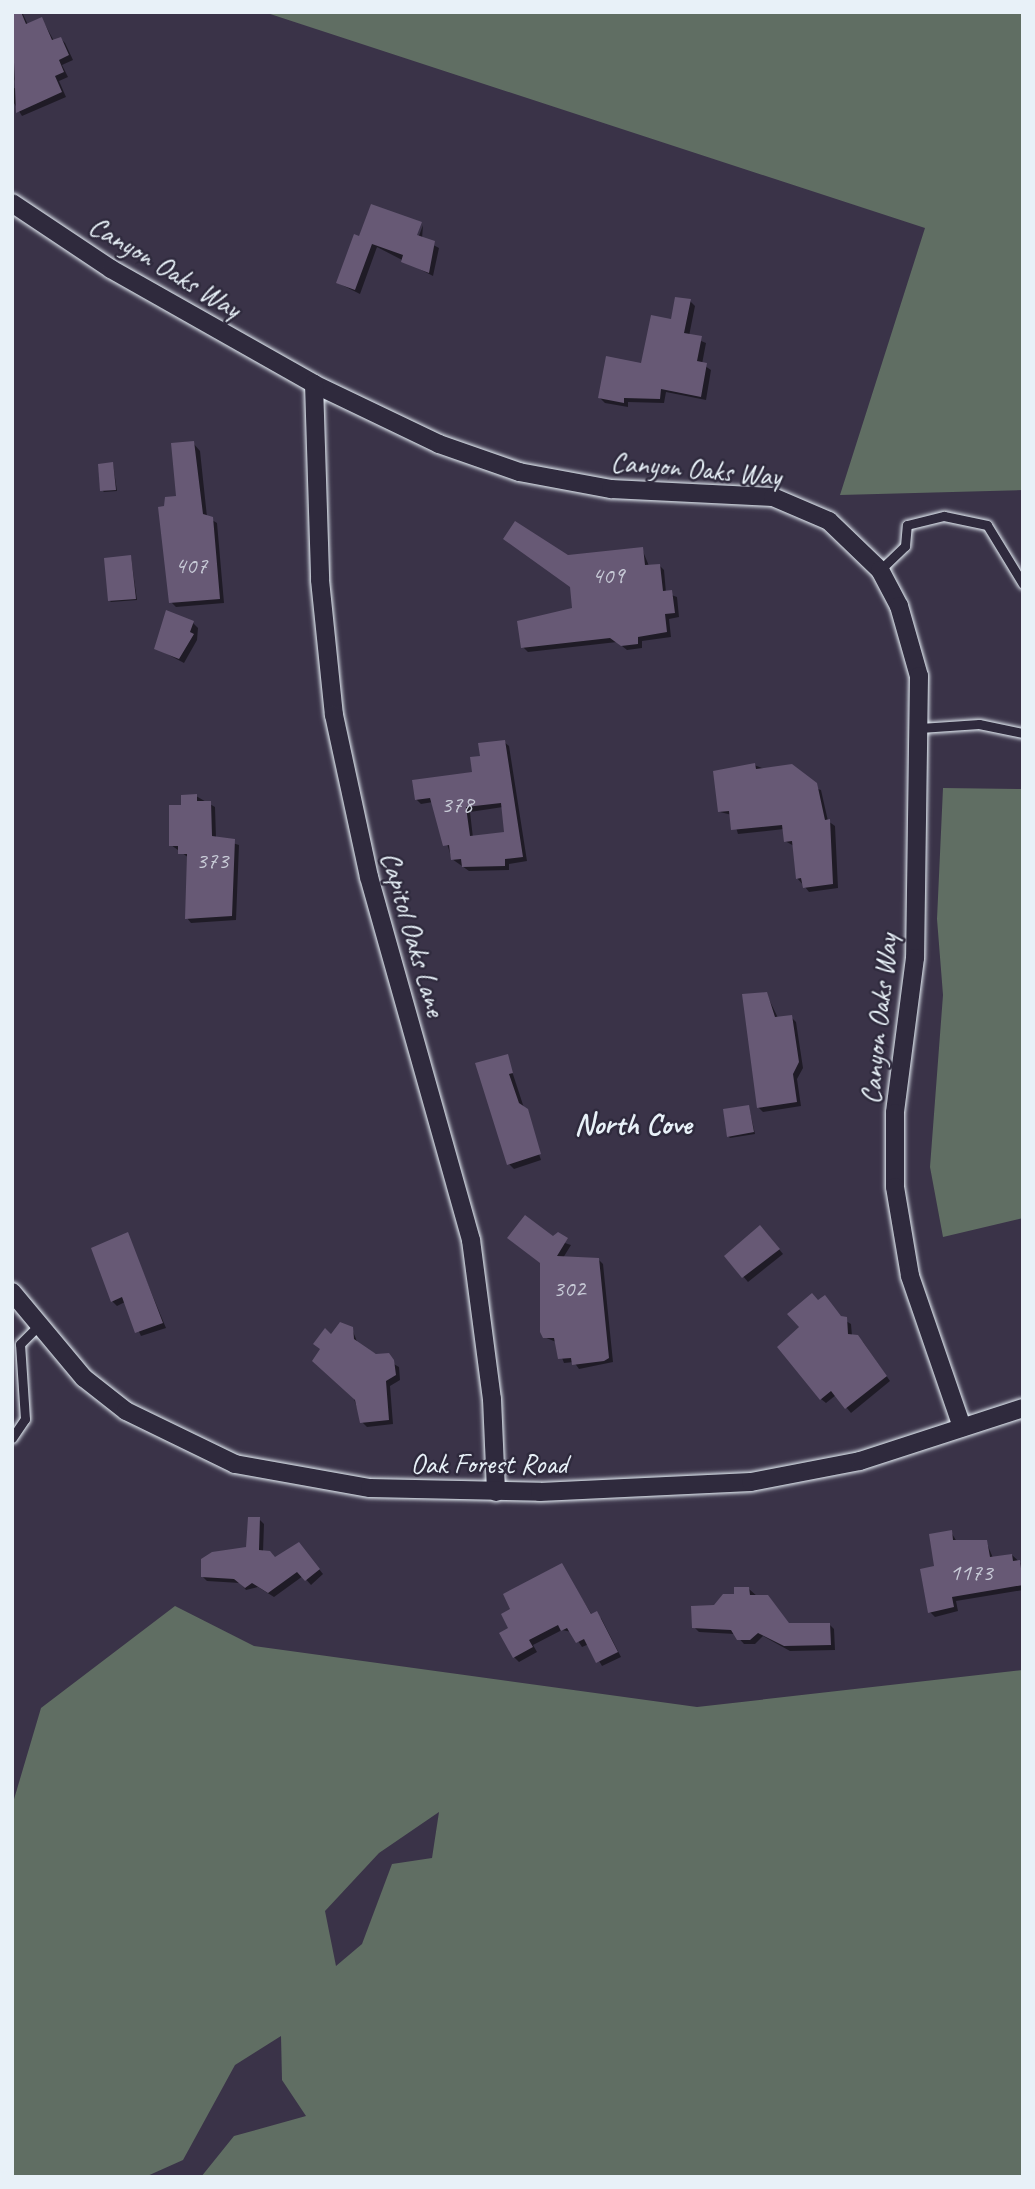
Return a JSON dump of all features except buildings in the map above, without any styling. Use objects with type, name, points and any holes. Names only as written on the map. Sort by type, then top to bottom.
[{"type":"street","name":"Canyon Oaks Way","points":[[12,203],[111,269],[314,384],[439,444],[519,471],[623,490],[773,497],[829,521],[880,570],[899,606],[919,676],[914,980],[895,1112],[895,1187],[910,1276],[962,1427]]},
{"type":"street","name":"Capitol Oaks Lane","points":[[314,384],[320,580],[334,715],[369,877],[471,1240],[492,1399],[496,1492]]},
{"type":"street","name":"Oak Forest Road","points":[[12,1292],[37,1327],[84,1378],[126,1411],[199,1451],[235,1464],[370,1488],[496,1492],[751,1482],[860,1461],[1023,1408]]},
{"type":"lane","points":[[880,570],[905,547],[907,525],[944,516],[987,526],[1023,584]]},
{"type":"lane","points":[[920,728],[978,724],[1023,733]]},
{"type":"lane","points":[[12,1438],[25,1419],[20,1344],[37,1327]]},
{"type":"green space","points":[[264,12],[1023,12],[1023,490],[840,495],[925,228]]},
{"type":"green space","points":[[943,788],[1023,789],[1023,1218],[943,1237],[930,1167],[943,995],[937,919]]},
{"type":"green space","points":[[175,1606],[254,1646],[697,1707],[1023,1670],[1023,2177],[201,2177],[234,2136],[306,2116],[282,2080],[281,2036],[235,2065],[183,2160],[145,2177],[12,2177],[12,1806],[41,1708]],"holes":[[[439,1812],[432,1858],[392,1864],[362,1944],[336,1966],[325,1911],[379,1853]]]},
{"type":"district","name":"North Cove","points":[[633,1124]]}]
